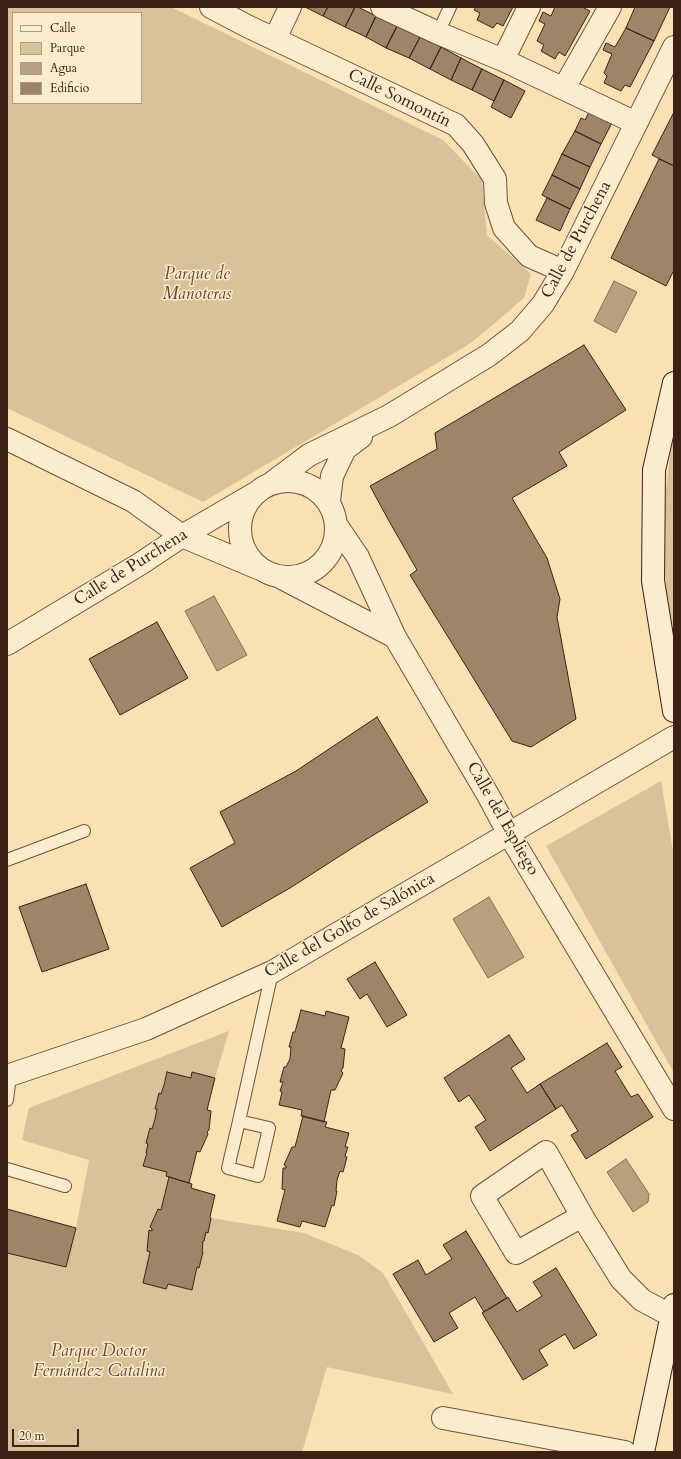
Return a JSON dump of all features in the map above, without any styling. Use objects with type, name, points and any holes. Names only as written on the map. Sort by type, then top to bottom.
[{"type":"street","name":"Calle Somontín","points":[[213,7],[247,26],[456,125],[473,144],[495,179],[496,203],[504,228],[529,256],[563,271]]},
{"type":"street","points":[[382,7],[438,33],[503,60],[636,123]]},
{"type":"street","points":[[503,60],[529,7]]},
{"type":"street","points":[[564,88],[610,7]]},
{"type":"street","points":[[275,39],[284,9]]},
{"type":"street","name":"Calle de Purchena","points":[[7,644],[140,564],[182,536],[264,488],[309,455],[389,416],[490,355],[520,331],[543,304],[563,271],[674,46]]},
{"type":"street","points":[[674,383],[654,470],[653,573],[653,581],[674,711]]},
{"type":"street","name":"Calle de Purchena","points":[[329,502],[332,476],[345,449],[389,416]]},
{"type":"street","points":[[7,439],[133,501],[182,536],[282,578],[394,637]]},
{"type":"street","points":[[259,568],[248,556],[241,540],[240,523],[245,507],[264,488],[288,480],[304,483],[318,490],[329,502],[334,513],[337,526],[333,547],[322,565],[303,575],[282,578]]},
{"type":"street","name":"Calle del Espliego","points":[[337,526],[358,557],[394,637],[488,795],[509,834],[674,1109]]},
{"type":"street","name":"Calle del Golfo de Salónica","points":[[8,1076],[146,1029],[272,972],[674,737]]},
{"type":"street","points":[[582,1216],[516,1253],[482,1196],[546,1152],[582,1216],[621,1279],[642,1300],[673,1311],[643,1452]]},
{"type":"street","points":[[443,1418],[625,1452]]},
{"type":"lane","points":[[438,33],[450,7]]},
{"type":"lane","points":[[7,860],[84,831]]},
{"type":"lane","points":[[239,1121],[269,1128],[258,1176],[228,1168],[272,972]]},
{"type":"lane","points":[[7,1100],[8,1076]]},
{"type":"lane","points":[[7,1169],[65,1186]]},
{"type":"green space","name":"Parque de Manoteras","points":[[7,7],[171,7],[443,140],[482,180],[487,235],[531,274],[524,298],[471,343],[203,502],[7,408]]},
{"type":"green space","points":[[674,433],[674,642],[667,604],[663,518],[671,446]]},
{"type":"green space","points":[[661,781],[674,857],[674,1073],[546,846]]},
{"type":"green space","name":"Parque Doctor Fernández Catalina","points":[[229,1031],[215,1078],[193,1073],[191,1078],[167,1072],[161,1094],[159,1094],[155,1108],[157,1109],[155,1119],[152,1129],[150,1129],[144,1166],[167,1172],[166,1176],[169,1177],[161,1210],[158,1209],[150,1227],[152,1231],[150,1230],[150,1252],[143,1283],[166,1289],[168,1284],[199,1267],[203,1253],[202,1242],[206,1232],[208,1233],[211,1218],[304,1233],[358,1255],[383,1273],[453,1394],[327,1367],[302,1452],[7,1452],[7,1253],[66,1267],[76,1228],[89,1160],[22,1140],[29,1108]]},
{"type":"water","points":[[614,281],[637,292],[616,333],[594,321]]},
{"type":"water","points":[[214,596],[247,655],[217,671],[185,611]]},
{"type":"water","points":[[489,897],[524,957],[488,978],[453,919]]},
{"type":"water","points":[[626,1159],[649,1194],[648,1202],[633,1212],[607,1172]]},
{"type":"building","points":[[305,7],[328,7],[323,16]]},
{"type":"building","points":[[328,7],[355,7],[345,27],[323,16]]},
{"type":"building","points":[[355,7],[376,16],[366,37],[345,27]]},
{"type":"building","points":[[476,7],[513,7],[503,26],[497,23],[493,28],[477,20],[480,13],[474,10]]},
{"type":"building","points":[[555,7],[582,7],[590,11],[565,56],[559,52],[555,59],[541,51],[544,45],[537,41],[545,24],[539,21],[543,12],[551,16]]},
{"type":"building","points":[[635,7],[670,7],[654,41],[626,28]]},
{"type":"building","points":[[376,16],[397,26],[386,48],[366,37]]},
{"type":"building","points":[[397,26],[420,37],[409,58],[386,48]]},
{"type":"building","points":[[626,28],[654,41],[630,87],[625,85],[621,91],[604,83],[607,76],[604,73],[612,54],[603,50],[606,43],[615,47]]},
{"type":"building","points":[[420,37],[441,47],[430,69],[409,58]]},
{"type":"building","points":[[441,47],[461,58],[451,80],[430,69]]},
{"type":"building","points":[[461,58],[482,69],[472,90],[451,80]]},
{"type":"building","points":[[482,69],[504,80],[494,101],[472,90]]},
{"type":"building","points":[[504,80],[525,91],[511,118],[491,107]]},
{"type":"building","points":[[589,112],[612,123],[601,144],[575,131],[581,118],[585,120]]},
{"type":"building","points":[[674,112],[674,166],[652,155]]},
{"type":"building","points":[[575,131],[601,144],[590,167],[562,154]]},
{"type":"building","points":[[562,154],[590,167],[580,189],[552,175]]},
{"type":"building","points":[[659,159],[674,166],[674,270],[666,286],[611,258]]},
{"type":"building","points":[[552,175],[580,189],[570,209],[542,195]]},
{"type":"building","points":[[547,198],[570,209],[560,231],[536,220]]},
{"type":"building","points":[[584,345],[626,410],[559,452],[567,466],[512,498],[547,558],[560,599],[557,617],[576,719],[531,747],[512,741],[410,575],[417,570],[370,486],[437,449],[435,433]]},
{"type":"building","points":[[157,622],[188,678],[120,715],[89,659]]},
{"type":"building","points":[[377,717],[428,802],[290,888],[222,927],[190,868],[235,843],[220,812],[296,771]]},
{"type":"building","points":[[86,884],[109,949],[42,972],[19,907]]},
{"type":"building","points":[[375,962],[407,1015],[387,1027],[367,994],[360,999],[347,979]]},
{"type":"building","points":[[301,1010],[325,1016],[326,1011],[349,1017],[341,1048],[345,1049],[343,1068],[341,1071],[343,1073],[335,1090],[331,1090],[324,1122],[301,1116],[302,1110],[279,1105],[282,1092],[280,1091],[283,1082],[280,1082],[284,1067],[286,1067],[290,1059],[291,1047],[289,1047]]},
{"type":"building","points":[[509,1035],[525,1059],[511,1068],[527,1093],[540,1084],[556,1109],[490,1151],[475,1127],[486,1120],[469,1095],[459,1102],[444,1078]]},
{"type":"building","points":[[607,1043],[622,1067],[615,1071],[631,1097],[638,1094],[653,1117],[586,1159],[571,1135],[578,1131],[562,1105],[556,1109],[540,1084]]},
{"type":"building","points":[[167,1072],[191,1078],[192,1072],[215,1078],[207,1110],[211,1111],[209,1130],[200,1152],[197,1151],[189,1183],[166,1176],[167,1172],[143,1166],[147,1153],[148,1144],[146,1143],[150,1128],[152,1129],[155,1119],[157,1109],[155,1109],[159,1093],[161,1094]]},
{"type":"building","points":[[303,1116],[327,1122],[325,1127],[349,1133],[345,1147],[348,1147],[345,1156],[347,1157],[343,1172],[340,1171],[337,1180],[337,1191],[334,1206],[332,1205],[325,1227],[302,1221],[300,1227],[277,1221],[285,1190],[282,1189],[283,1168],[286,1168],[284,1165],[292,1147],[295,1147]]},
{"type":"building","points":[[169,1177],[192,1184],[191,1188],[215,1195],[208,1233],[206,1232],[204,1241],[202,1242],[203,1252],[199,1268],[197,1267],[192,1290],[168,1284],[166,1289],[143,1283],[150,1252],[147,1251],[149,1230],[152,1231],[150,1227],[158,1209],[161,1210]]},
{"type":"building","points":[[7,1209],[76,1228],[66,1267],[7,1253]]},
{"type":"building","points":[[466,1231],[507,1298],[484,1312],[475,1297],[449,1313],[458,1328],[434,1342],[393,1274],[418,1260],[426,1275],[452,1259],[443,1245]]},
{"type":"building","points":[[556,1268],[597,1335],[574,1349],[565,1334],[539,1350],[548,1365],[523,1380],[482,1313],[508,1297],[517,1312],[542,1296],[533,1282]]}]
